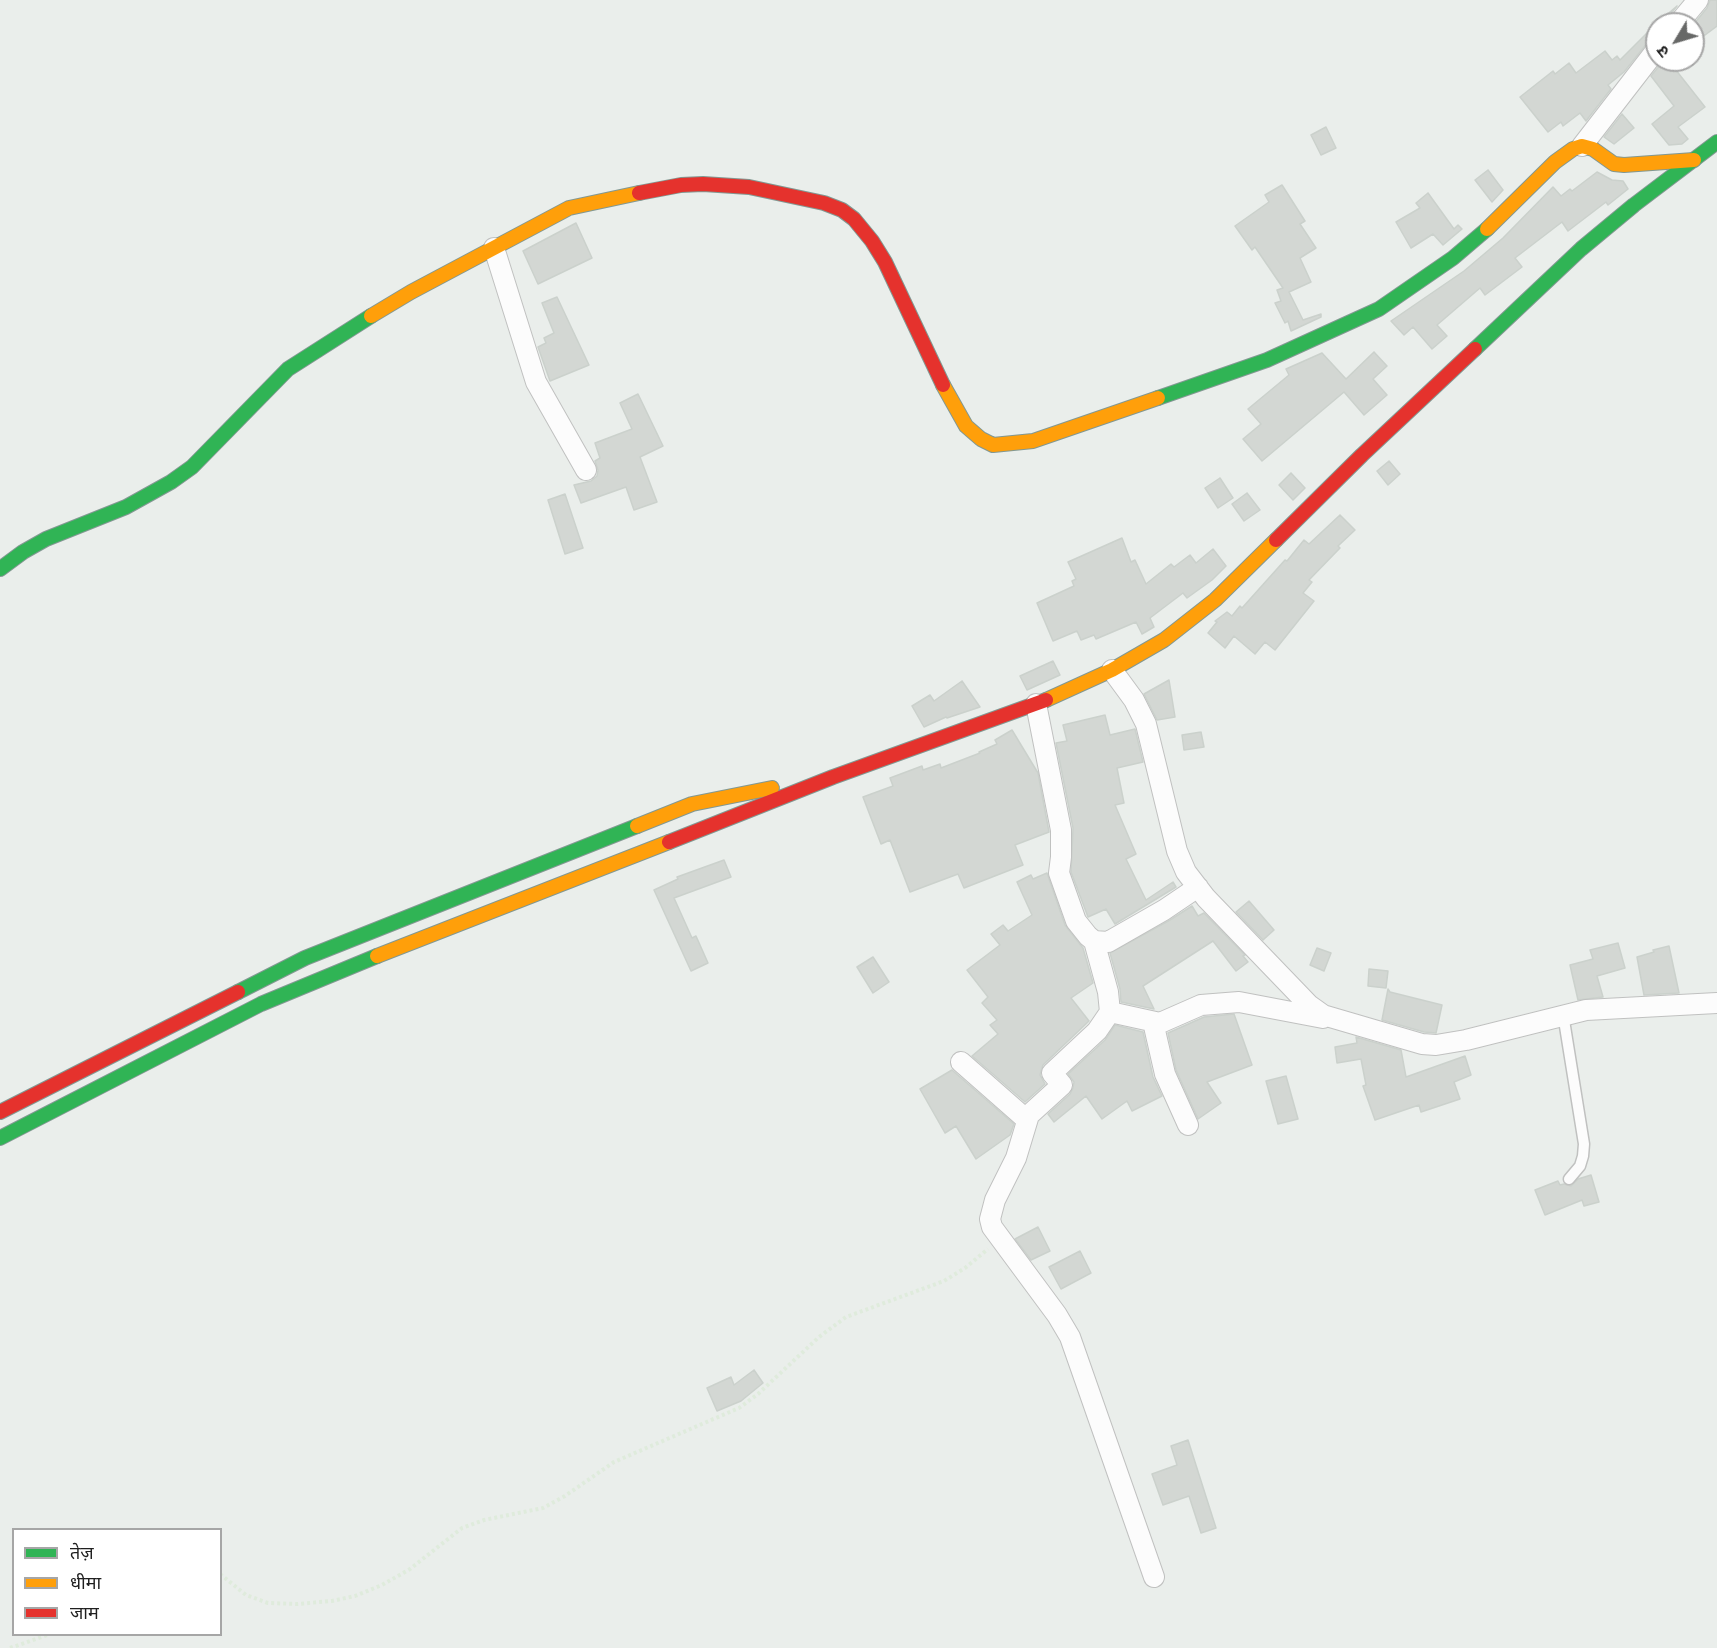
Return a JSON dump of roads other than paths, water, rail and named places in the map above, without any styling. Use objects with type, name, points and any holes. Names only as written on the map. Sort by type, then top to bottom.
[{"type":"street","points":[[1688,12],[1698,0]]},
{"type":"street","points":[[0,569],[46,539],[126,507],[171,482],[192,467],[288,369],[411,292],[569,208],[681,185],[749,187],[824,203],[842,210],[854,219],[885,262],[948,395],[966,426],[981,439],[993,445],[1033,441],[1267,360],[1379,309],[1453,258],[1491,226],[1555,162],[1582,146],[1645,65]]},
{"type":"street","points":[[0,1138],[261,1004],[381,954],[833,777],[1036,704],[1112,670],[1164,640],[1215,600],[1362,455],[1581,249],[1634,205],[1717,142]]},
{"type":"street","points":[[1582,146],[1593,149],[1614,164],[1694,160]]},
{"type":"street","points":[[494,248],[536,382],[586,470]]},
{"type":"street","points":[[1112,670],[1141,712],[1177,851],[1186,872],[1309,1005],[1323,1015],[1422,1044],[1436,1044],[1466,1040],[1563,1014],[1620,1007],[1717,1003]]},
{"type":"street","points":[[1036,704],[1061,831],[1059,873],[1076,921],[1088,936],[1095,941],[1108,942],[1117,938],[1198,887]]},
{"type":"street","points":[[0,1112],[305,958],[692,804],[833,777]]},
{"type":"street","points":[[1095,941],[1108,992],[1110,1012],[1097,1031],[1052,1073],[1062,1085],[1032,1110],[1016,1158],[992,1208],[990,1219],[992,1227],[1057,1315],[1070,1337],[1155,1577]]},
{"type":"street","points":[[1110,1012],[1153,1022],[1166,1022],[1201,1005],[1239,1002],[1338,1020]]},
{"type":"street","points":[[1153,1022],[1165,1074],[1188,1125]]},
{"type":"street","points":[[962,1062],[1027,1120]]},
{"type":"lane","points":[[1563,1014],[1584,1144],[1580,1166],[1569,1179]]}]
